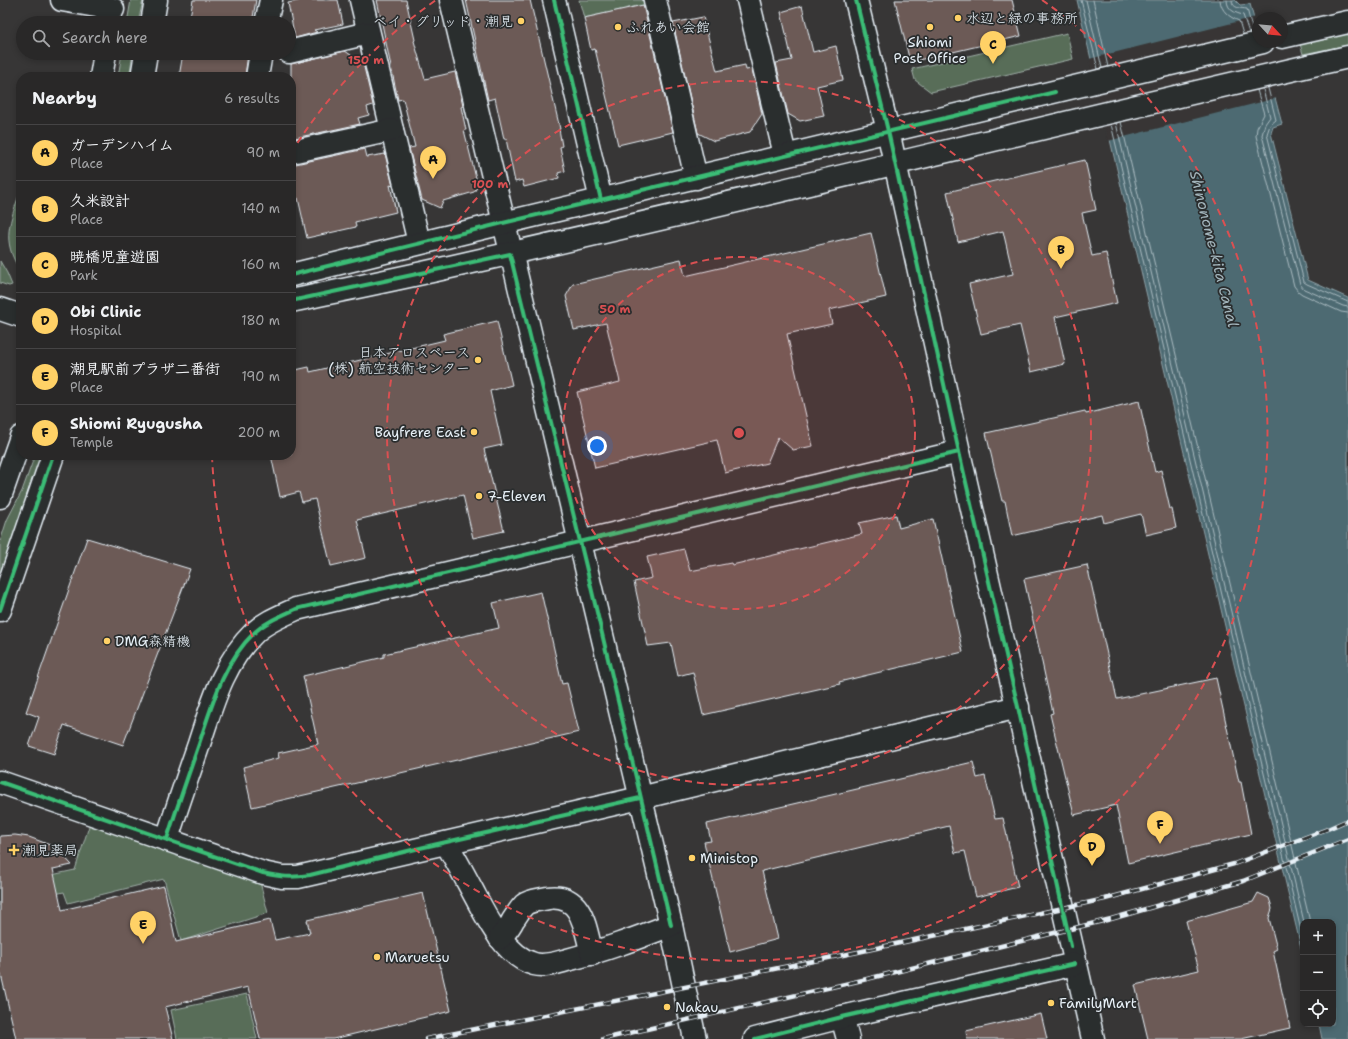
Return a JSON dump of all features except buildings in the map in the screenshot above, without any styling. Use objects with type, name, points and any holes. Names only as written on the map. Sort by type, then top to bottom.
[{"type":"street","points":[[62,0],[113,11]]},
{"type":"street","points":[[153,16],[156,0]]},
{"type":"street","points":[[267,16],[270,0]]},
{"type":"street","points":[[361,0],[419,243]]},
{"type":"street","points":[[451,0],[510,254],[671,925],[695,1039]]},
{"type":"street","points":[[554,0],[601,200]]},
{"type":"street","points":[[655,0],[696,178]]},
{"type":"street","points":[[748,0],[785,155]]},
{"type":"street","points":[[856,0],[888,131],[958,452],[1018,707],[1093,1039]]},
{"type":"street","points":[[1289,36],[1348,22]]},
{"type":"street","points":[[296,50],[368,33]]},
{"type":"street","points":[[296,274],[419,243],[696,178],[785,155],[1252,45]]},
{"type":"street","points":[[296,300],[510,254],[895,164],[1061,123],[1348,57]]},
{"type":"street","points":[[102,72],[105,60]]},
{"type":"street","points":[[143,72],[145,60]]},
{"type":"street","points":[[296,151],[392,130]]},
{"type":"street","points":[[0,309],[16,314]]},
{"type":"street","points":[[0,497],[16,451]]},
{"type":"street","points":[[167,839],[220,685],[228,666],[242,646],[255,632],[274,619],[296,610],[958,452]]},
{"type":"street","points":[[0,610],[51,460]]},
{"type":"street","points":[[0,782],[263,873],[282,877],[298,877],[640,798],[1018,707]]},
{"type":"street","points":[[446,843],[500,938],[523,960],[534,964],[545,965],[592,954],[671,925]]},
{"type":"street","points":[[500,938],[518,912],[526,904],[536,900],[555,897],[562,898],[570,901],[576,907],[581,916],[592,954]]},
{"type":"street","points":[[755,1039],[842,1017],[1075,964]]},
{"type":"street","points":[[842,1017],[848,1039]]},
{"type":"green space","points":[[131,0],[143,0],[140,16],[128,16]]},
{"type":"green space","points":[[579,0],[643,0],[645,5],[584,18]]},
{"type":"green space","points":[[1067,33],[1073,59],[931,92],[915,80],[912,69]]},
{"type":"green space","points":[[1348,33],[1348,45],[1303,54],[1300,44]]},
{"type":"green space","points":[[121,60],[132,60],[130,72],[119,72]]},
{"type":"green space","points":[[16,203],[16,262],[9,240],[9,231]]},
{"type":"green space","points":[[0,261],[12,285],[9,286],[0,283]]},
{"type":"green space","points":[[33,460],[40,460],[0,573],[0,542],[7,520],[22,491]]},
{"type":"green space","points":[[90,823],[259,878],[268,913],[181,941],[164,879],[68,903],[64,892],[0,906],[0,886],[75,870]]},
{"type":"green space","points":[[247,994],[257,1039],[177,1039],[171,1010]]},
{"type":"water","name":"Shinonome-kita Canal","points":[[1077,0],[1235,0],[1240,5],[1250,4],[1252,12],[1252,48],[1262,48],[1282,124],[1273,127],[1271,133],[1308,280],[1348,298],[1348,1039],[1322,1039],[1320,1027],[1336,1027],[1336,919],[1300,919],[1300,943]]},
{"type":"pier","points":[[1252,18],[1252,48],[1264,48],[1277,98],[1108,141],[1089,59]]},
{"type":"railway","points":[[426,1039],[858,952],[1105,899],[1234,864],[1348,820]]},
{"type":"railway","points":[[603,1039],[867,979],[1111,919],[1243,881],[1348,839]]},
{"type":"cycle path","points":[[554,0],[601,200]]},
{"type":"cycle path","points":[[856,0],[888,131],[1071,946]]},
{"type":"cycle path","points":[[296,274],[1055,92]]},
{"type":"cycle path","points":[[296,300],[510,254],[671,925]]},
{"type":"cycle path","points":[[167,839],[214,700],[226,671],[243,645],[254,633],[268,622],[296,609],[959,452]]},
{"type":"cycle path","points":[[0,610],[51,460]]},
{"type":"cycle path","points":[[0,782],[263,873],[286,877],[310,875],[420,848],[640,798]]},
{"type":"cycle path","points":[[755,1039],[842,1017],[1075,964]]},
{"type":"place","name":"水辺と緑の事務所","points":[[958,18]]},
{"type":"place","name":"ベイ・グリッド・潮見","points":[[521,21]]},
{"type":"place","name":"ふれあい会館","points":[[618,27]]},
{"type":"place","name":"Shiomi Post Office","points":[[930,27]]},
{"type":"place","name":"暁橋児童遊園","points":[[993,64]]},
{"type":"place","name":"ガーデンハイム","points":[[433,179]]},
{"type":"place","name":"久米設計","points":[[1061,269]]},
{"type":"place","name":"日本アロスペース (株) 航空技術センター","points":[[478,360]]},
{"type":"place","name":"Bayfrere East","points":[[474,432]]},
{"type":"place","name":"7-Eleven","points":[[479,496]]},
{"type":"place","name":"DMG森精機","points":[[107,641]]},
{"type":"place","name":"Shiomi Ryugusha","points":[[1160,844]]},
{"type":"place","name":"潮見薬局","points":[[14,850]]},
{"type":"place","name":"Ministop","points":[[692,858]]},
{"type":"place","name":"Obi Clinic","points":[[1092,866]]},
{"type":"place","name":"潮見駅前プラザ二番街","points":[[143,944]]},
{"type":"place","name":"Maruetsu","points":[[377,957]]},
{"type":"place","name":"FamilyMart","points":[[1051,1003]]},
{"type":"place","name":"Nakau","points":[[667,1007]]}]
